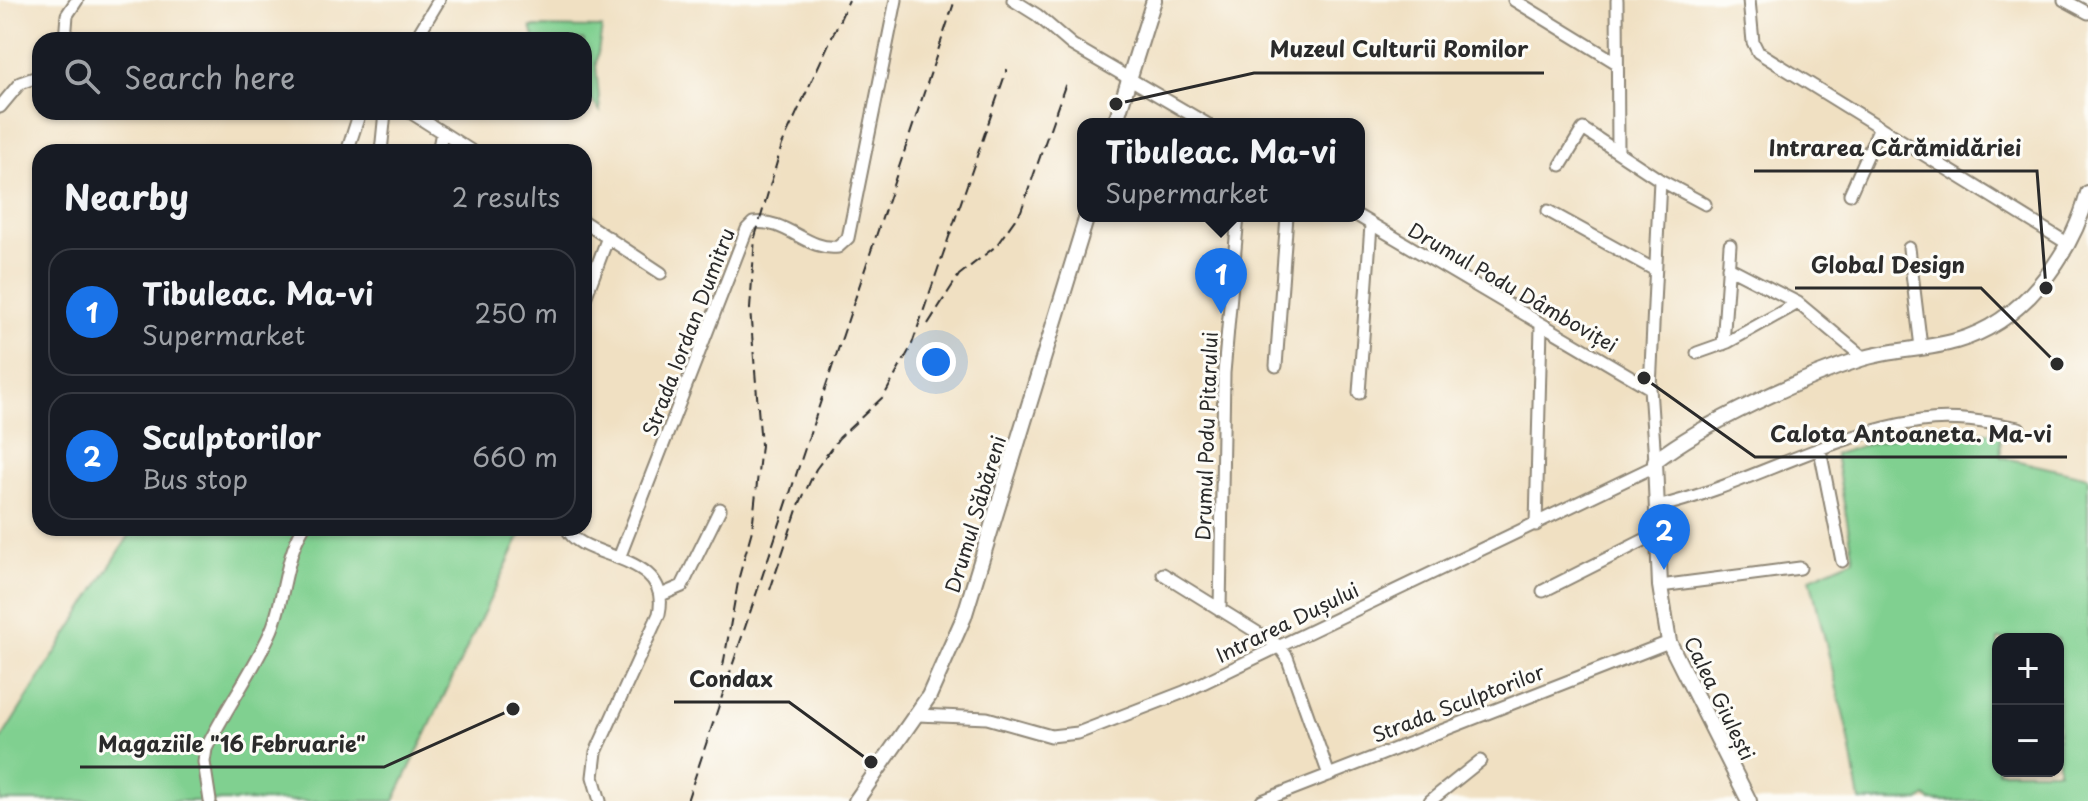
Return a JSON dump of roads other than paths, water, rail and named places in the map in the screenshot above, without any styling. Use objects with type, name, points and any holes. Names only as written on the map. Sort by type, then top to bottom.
[{"type":"main road","points":[[1117,118],[1154,0]]},
{"type":"main road","points":[[1655,464],[1694,435],[1795,386],[1864,358],[1961,340],[2013,310],[2042,284],[2087,203]]},
{"type":"main road","name":"Drumul Săbăreni","points":[[855,800],[918,715],[947,660],[964,617],[1085,222]]},
{"type":"main road","name":"Calea Giulești","points":[[1655,464],[1660,586],[1669,642],[1749,801]]},
{"type":"street","points":[[66,32],[67,15],[77,0]]},
{"type":"street","points":[[420,32],[439,0]]},
{"type":"street","name":"Strada Iordan Dumitru","points":[[619,558],[747,229],[753,223],[776,223],[825,248],[838,247],[848,238],[896,0]]},
{"type":"street","points":[[1013,0],[1037,15],[1072,45],[1196,118]]},
{"type":"street","points":[[1514,0],[1617,63]]},
{"type":"street","points":[[1617,0],[1618,151]]},
{"type":"street","points":[[1749,0],[1754,48],[1758,52],[2067,243]]},
{"type":"street","points":[[2064,0],[2088,13]]},
{"type":"street","points":[[0,107],[20,83],[32,79]]},
{"type":"street","points":[[350,144],[357,120]]},
{"type":"street","points":[[382,144],[384,120]]},
{"type":"street","points":[[423,120],[461,144]]},
{"type":"street","points":[[1850,194],[1880,127]]},
{"type":"street","points":[[1561,165],[1583,129],[1660,180],[1705,204]]},
{"type":"street","points":[[440,144],[442,132]]},
{"type":"street","points":[[1655,464],[1650,388],[1660,180]]},
{"type":"street","points":[[1548,211],[1655,270]]},
{"type":"street","name":"Drumul Podu Dâmboviței","points":[[1365,221],[1650,388]]},
{"type":"street","name":"Drumul Podu Pitarului","points":[[1220,610],[1224,373],[1237,222]]},
{"type":"street","points":[[1276,366],[1287,222]]},
{"type":"street","points":[[1359,393],[1371,225]]},
{"type":"street","points":[[592,227],[661,273]]},
{"type":"street","points":[[592,280],[608,237]]},
{"type":"street","points":[[1723,344],[1730,245]]},
{"type":"street","points":[[1909,248],[1921,347]]},
{"type":"street","points":[[1728,267],[1798,303],[1864,358]]},
{"type":"street","points":[[1697,353],[1723,344],[1798,303]]},
{"type":"street","points":[[1536,525],[1541,326]]},
{"type":"street","points":[[1657,507],[1820,450],[1920,421],[1941,419],[2019,428]]},
{"type":"street","points":[[1820,450],[1842,561]]},
{"type":"street","name":"Intrarea Dușului","points":[[918,715],[987,718],[1051,736],[1078,733],[1184,692],[1536,525],[1655,464]]},
{"type":"street","points":[[661,595],[682,586],[720,509]]},
{"type":"street","points":[[1543,591],[1658,533]]},
{"type":"street","points":[[210,801],[204,762],[206,749],[265,644],[300,536]]},
{"type":"street","points":[[572,536],[648,575],[661,595],[659,614],[596,752],[593,769],[600,801]]},
{"type":"street","points":[[1660,586],[1800,568]]},
{"type":"street","points":[[1163,574],[1279,646],[1287,657],[1329,775]]},
{"type":"street","name":"Strada Sculptorilor","points":[[1262,801],[1669,642]]},
{"type":"street","points":[[1430,801],[1480,761]]},
{"type":"railway","points":[[723,666],[739,577],[752,530],[761,445],[750,309],[755,237],[782,145],[849,0]]},
{"type":"railway","points":[[687,801],[955,0]]},
{"type":"railway","points":[[770,590],[798,507],[816,469],[839,438],[884,396],[911,347],[1007,69]]},
{"type":"railway","points":[[928,324],[959,275],[996,246],[1021,211],[1067,80]]},
{"type":"place","name":"Muzeul Culturii Romilor","points":[[1116,104]]},
{"type":"place","name":"Intrarea Cărămidăriei","points":[[2046,288]]},
{"type":"place","name":"Tibuleac. Ma-vi","points":[[1221,314]]},
{"type":"place","name":"Global Design","points":[[2057,364]]},
{"type":"place","name":"Calota Antoaneta. Ma-vi","points":[[1644,378]]},
{"type":"place","name":"Sculptorilor","points":[[1664,570]]},
{"type":"place","name":"Magaziile \"16 Februarie\"","points":[[513,709]]},
{"type":"place","name":"Condax","points":[[871,762]]}]
